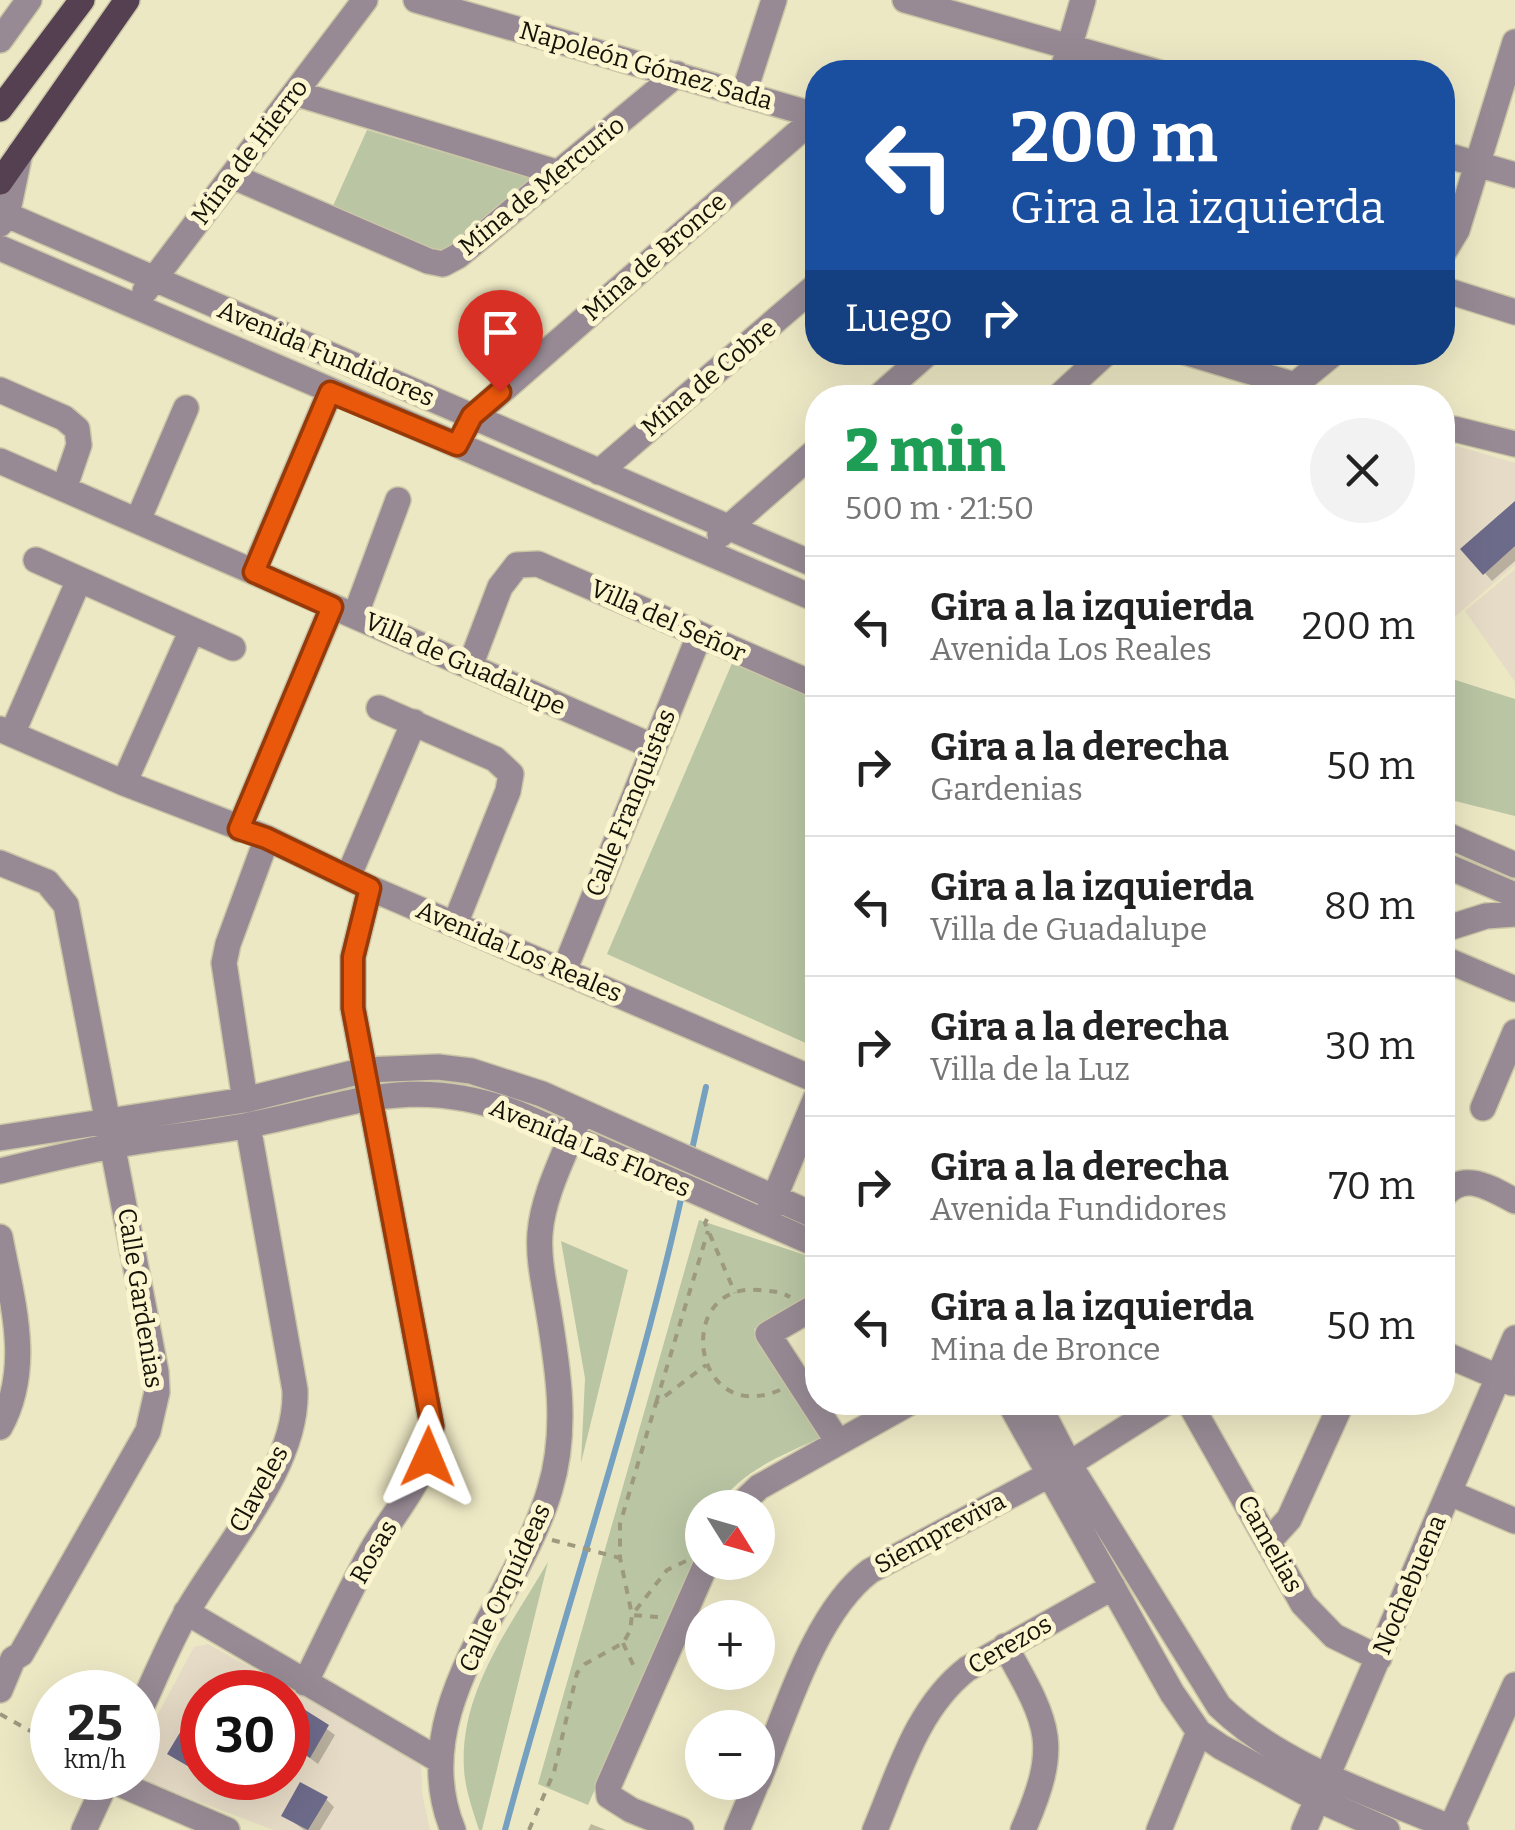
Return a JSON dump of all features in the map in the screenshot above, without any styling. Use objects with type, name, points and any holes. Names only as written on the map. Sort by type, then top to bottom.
[{"type":"main road","points":[[0,109],[82,0]]},
{"type":"main road","points":[[0,182],[127,0]]},
{"type":"main road","points":[[0,130],[62,28]]},
{"type":"street","points":[[0,40],[29,0]]},
{"type":"street","name":"Mina de Hierro","points":[[136,305],[365,0]]},
{"type":"street","name":"Napoleón Gómez Sada","points":[[416,0],[805,112]]},
{"type":"street","points":[[744,93],[774,0]]},
{"type":"street","points":[[905,0],[1066,60],[1083,0]]},
{"type":"street","points":[[1455,233],[1515,42]]},
{"type":"street","name":"Mina de Mercurio","points":[[232,176],[442,264],[458,256],[677,74]]},
{"type":"street","points":[[295,93],[559,173]]},
{"type":"street","name":"Mina de Bronce","points":[[457,445],[472,416],[805,126]]},
{"type":"street","points":[[2,219],[21,152]]},
{"type":"street","points":[[1455,158],[1515,175]]},
{"type":"street","name":"Avenida Fundidores","points":[[2,219],[154,279],[805,560]]},
{"type":"street","name":"Avenida Fundidores","points":[[0,248],[805,594]]},
{"type":"street","points":[[1455,293],[1515,312]]},
{"type":"street","name":"Mina de Cobre","points":[[599,472],[805,295]]},
{"type":"street","points":[[892,385],[914,365]]},
{"type":"street","points":[[1070,385],[1093,365]]},
{"type":"street","points":[[1219,365],[1271,385]]},
{"type":"street","points":[[1294,385],[1318,365]]},
{"type":"street","points":[[0,390],[64,418],[78,429],[79,445],[64,488]]},
{"type":"street","points":[[254,572],[330,392]]},
{"type":"street","points":[[138,520],[186,408]]},
{"type":"street","points":[[1455,429],[1515,444]]},
{"type":"street","points":[[705,552],[805,460]]},
{"type":"street","name":"Villa de Guadalupe","points":[[0,461],[654,747]]},
{"type":"street","points":[[239,829],[398,500]]},
{"type":"street","points":[[36,560],[233,648]]},
{"type":"street","name":"Villa del Señor","points":[[470,666],[500,587],[517,566],[548,567],[805,680]]},
{"type":"street","points":[[6,732],[78,580]]},
{"type":"street","points":[[124,783],[192,630]]},
{"type":"street","name":"Calle Franquistas","points":[[564,971],[700,636]]},
{"type":"street","points":[[379,708],[508,768],[508,790],[455,924]]},
{"type":"street","name":"Rosas","points":[[310,1673],[373,1548],[422,1473],[431,1444],[432,1426],[369,1097],[351,981],[359,882],[414,722]]},
{"type":"street","name":"Avenida Los Reales","points":[[6,732],[266,838],[805,1075]]},
{"type":"street","points":[[246,1100],[224,963],[266,838]]},
{"type":"street","points":[[1455,839],[1515,865]]},
{"type":"street","name":"Calle Gardenias","points":[[0,864],[46,882],[66,905],[156,1372],[148,1432],[21,1654],[7,1658],[0,1690]]},
{"type":"street","points":[[1455,870],[1515,895]]},
{"type":"street","points":[[1455,926],[1486,916],[1515,914]]},
{"type":"street","points":[[1455,964],[1515,989]]},
{"type":"street","points":[[1483,1108],[1515,1032]]},
{"type":"street","name":"Avenida Las Flores","points":[[0,1171],[112,1133],[365,1070],[438,1067],[471,1072],[582,1111],[770,1211],[805,1237]]},
{"type":"street","name":"Avenida Las Flores","points":[[0,1138],[248,1126],[369,1097],[403,1093],[470,1098],[519,1114],[716,1201],[805,1215]]},
{"type":"street","name":"Calle Orquídeas","points":[[453,1830],[444,1810],[438,1760],[448,1717],[467,1663],[535,1534],[559,1452],[560,1382],[540,1260],[540,1229],[582,1111]]},
{"type":"street","points":[[770,1211],[805,1125]]},
{"type":"street","name":"Claveles","points":[[159,1670],[186,1612],[270,1478],[285,1448],[296,1405],[248,1126]]},
{"type":"street","points":[[1455,1186],[1482,1184],[1515,1201]]},
{"type":"street","points":[[0,1237],[19,1341],[15,1393],[0,1428]]},
{"type":"street","points":[[805,1308],[768,1334],[805,1391]]},
{"type":"street","name":"Nochebuena","points":[[1304,1830],[1450,1493],[1507,1381],[1515,1338]]},
{"type":"street","points":[[1455,1359],[1507,1381]]},
{"type":"street","points":[[820,1415],[838,1442]]},
{"type":"street","points":[[756,1490],[887,1415]]},
{"type":"street","points":[[1019,1415],[1060,1469],[1219,1706],[1258,1738],[1327,1775],[1452,1829],[1515,1685]]},
{"type":"street","points":[[1041,1415],[1060,1469],[1112,1588],[1199,1732],[1316,1800],[1387,1830]]},
{"type":"street","name":"Siempreviva","points":[[775,1739],[822,1628],[851,1585],[870,1570],[1060,1469],[1146,1415]]},
{"type":"street","name":"Camelias","points":[[1196,1415],[1303,1604],[1334,1636],[1378,1658]]},
{"type":"street","points":[[1269,1542],[1290,1519],[1336,1415]]},
{"type":"street","points":[[1450,1493],[1515,1521]]},
{"type":"street","points":[[682,1830],[631,1810],[609,1796],[612,1773],[693,1580]]},
{"type":"street","name":"Cerezos","points":[[875,1830],[918,1728],[948,1684],[1005,1646],[1112,1588]]},
{"type":"street","points":[[186,1612],[283,1670]]},
{"type":"street","points":[[1005,1646],[1046,1730],[1040,1786],[1023,1830]]},
{"type":"street","points":[[310,1686],[438,1760]]},
{"type":"street","points":[[1159,1830],[1199,1732]]},
{"type":"street","points":[[84,1830],[98,1800]]},
{"type":"street","points":[[158,1800],[227,1830]]},
{"type":"street","name":"Siempreviva","points":[[737,1830],[750,1800]]},
{"type":"path","points":[[716,1201],[705,1223],[735,1293]]},
{"type":"path","points":[[530,1830],[554,1772],[577,1673],[585,1664],[622,1644],[630,1630],[632,1616],[620,1558],[620,1524],[708,1230]]},
{"type":"path","points":[[790,1383],[760,1396],[728,1389],[706,1365],[702,1331],[720,1302],[735,1293],[784,1293],[805,1303]]},
{"type":"path","points":[[656,1403],[706,1365]]},
{"type":"path","points":[[552,1540],[620,1558]]},
{"type":"path","points":[[632,1616],[666,1570],[685,1562]]},
{"type":"path","points":[[632,1616],[670,1620]]},
{"type":"path","points":[[622,1644],[641,1680]]},
{"type":"path","points":[[0,1714],[30,1731]]},
{"type":"shaded area","points":[[1455,448],[1515,463],[1515,565],[1455,617]]},
{"type":"shaded area","points":[[1515,569],[1515,682],[1465,611]]},
{"type":"shaded area","points":[[208,1644],[255,1670],[182,1670],[194,1647]]},
{"type":"shaded area","points":[[180,1673],[180,1795],[160,1787],[160,1710]]},
{"type":"shaded area","points":[[310,1700],[421,1761],[422,1793],[430,1830],[274,1830],[194,1800],[310,1800]]},
{"type":"green space","points":[[367,130],[537,180],[445,261],[332,208]]},
{"type":"green space","points":[[733,661],[805,692],[805,1043],[607,954]]},
{"type":"green space","points":[[1455,680],[1515,699],[1515,816],[1455,801]]},
{"type":"green space","points":[[699,1220],[805,1255],[805,1301],[754,1329],[805,1407],[805,1415],[810,1415],[824,1436],[751,1473],[731,1490],[685,1490],[687,1580],[588,1805],[538,1784]]},
{"type":"green space","points":[[561,1241],[628,1270],[581,1463],[585,1378]]},
{"type":"green space","points":[[548,1562],[479,1830],[464,1769],[470,1713],[490,1660]]},
{"type":"building","points":[[1515,501],[1515,546],[1483,575],[1460,549]]},
{"type":"building","points":[[310,1713],[329,1725],[310,1758]]},
{"type":"building","points":[[180,1732],[180,1762],[167,1754]]},
{"type":"building","points":[[310,1787],[328,1797],[308,1830],[281,1816],[290,1800],[310,1800]]},
{"type":"waterway","points":[[691,1154],[706,1087]]},
{"type":"waterway","points":[[505,1830],[621,1431],[683,1190]]},
{"type":"route","points":[[428,1457],[432,1426],[353,1008],[353,957],[370,888],[239,829],[332,607],[254,572],[330,392],[457,445],[472,416],[500,392]]}]
